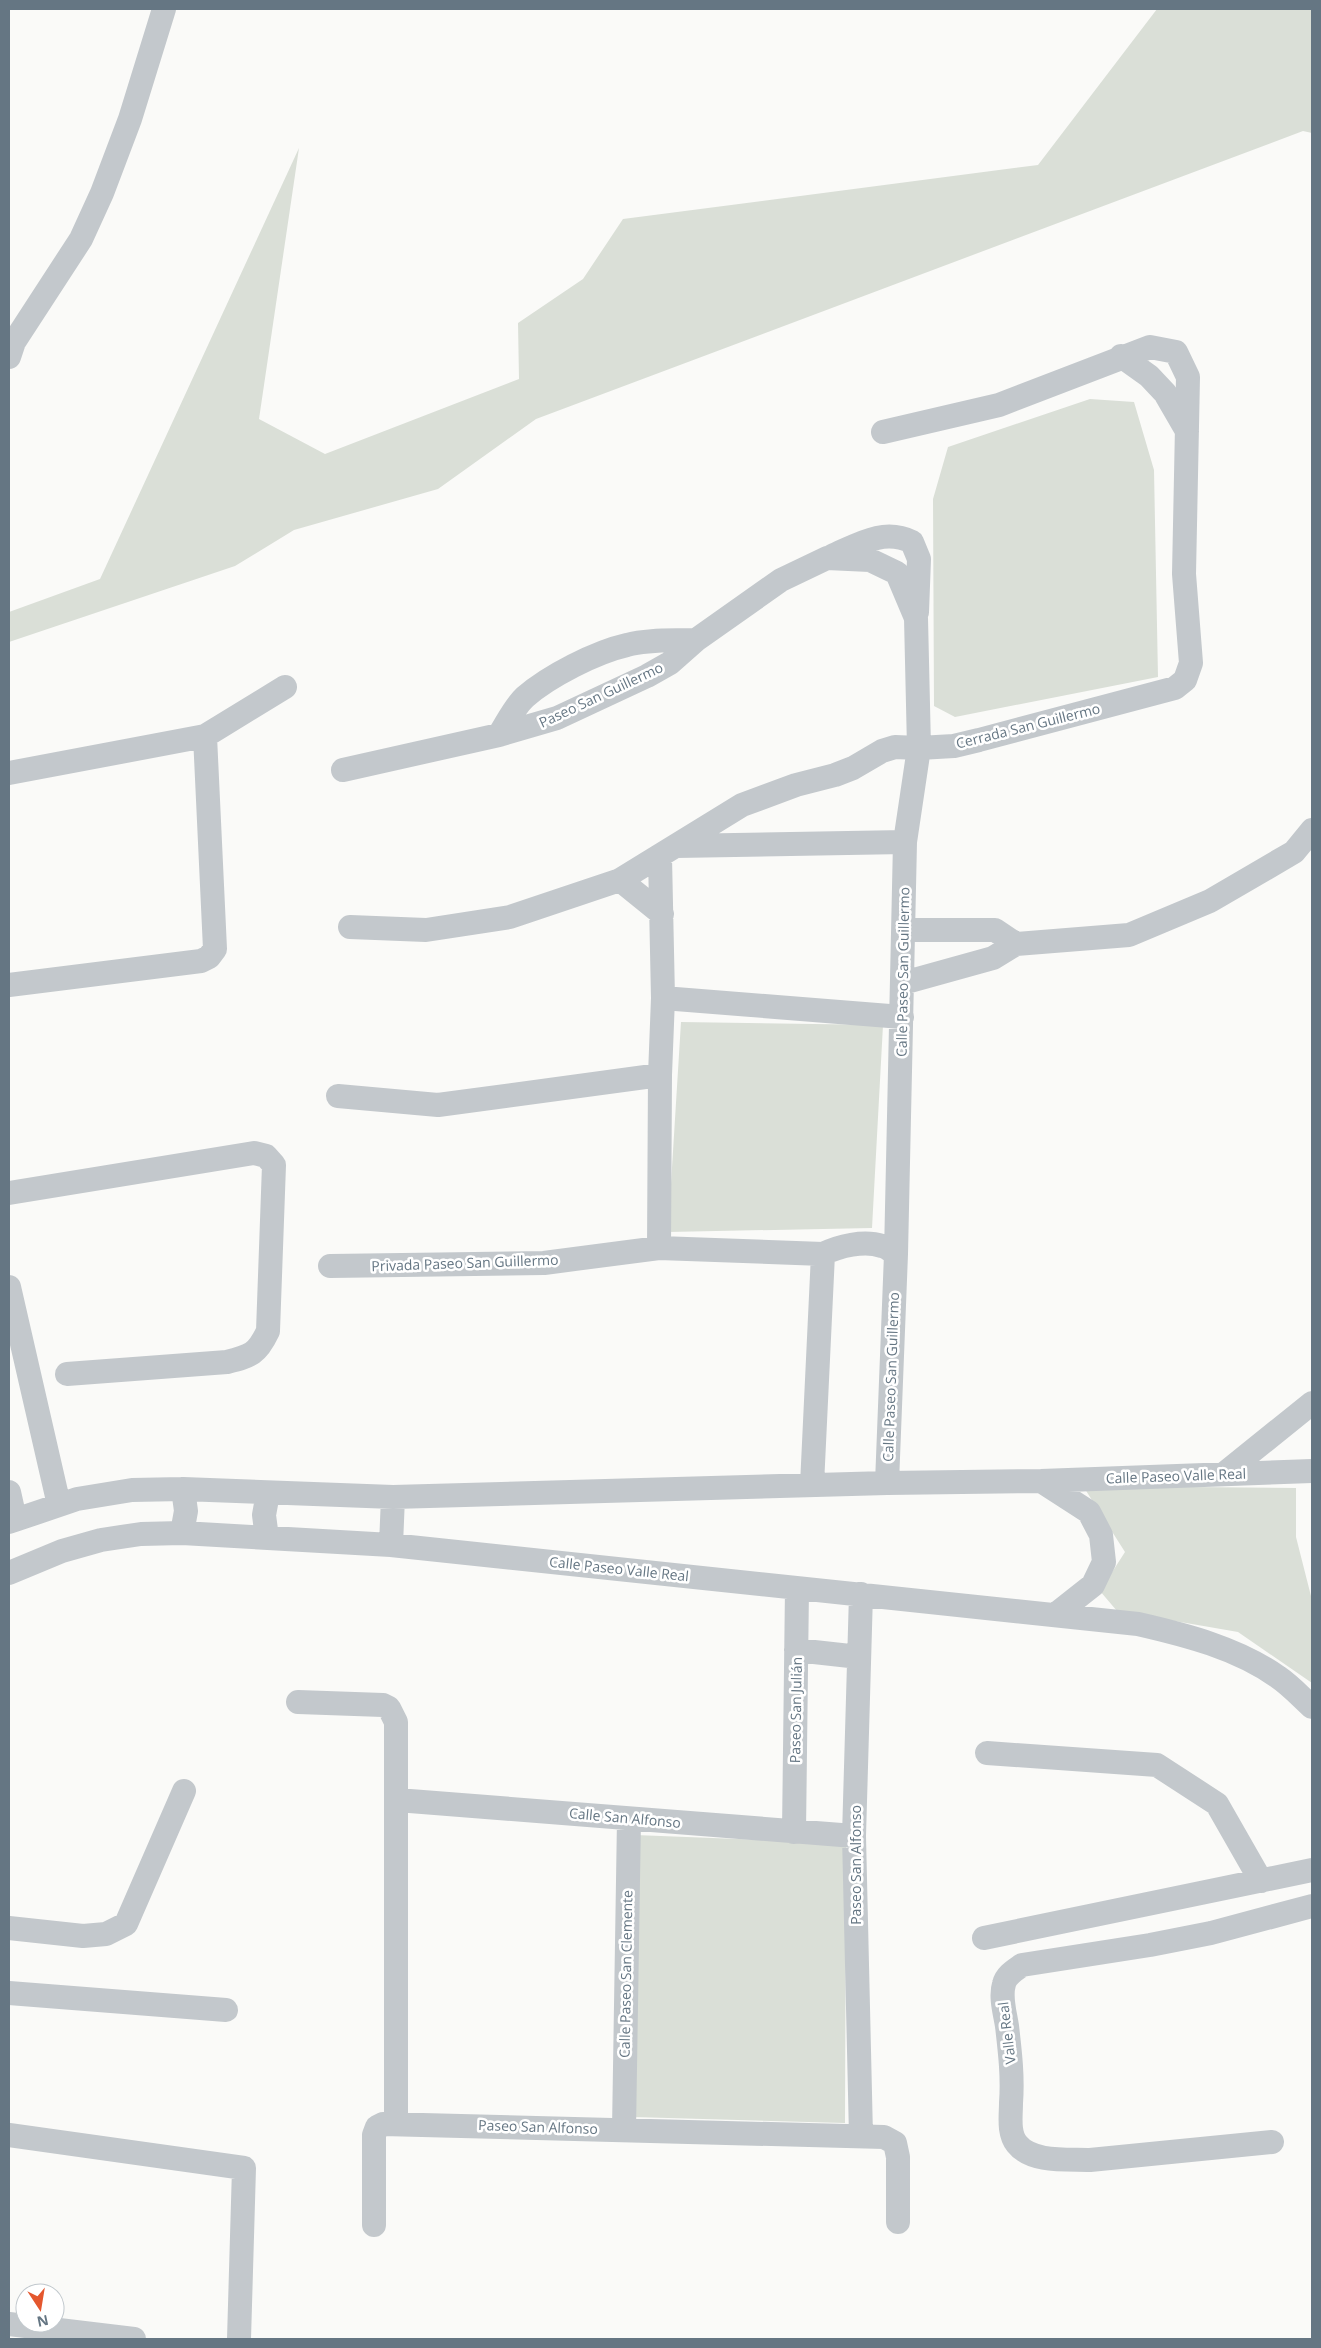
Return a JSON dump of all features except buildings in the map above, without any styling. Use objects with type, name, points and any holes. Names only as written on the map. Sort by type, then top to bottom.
[{"type":"street","points":[[11,348],[56,281],[85,231],[130,120],[164,9]]},
{"type":"street","points":[[883,432],[998,405],[1122,356],[1150,347],[1176,352],[1188,377],[1187,432]]},
{"type":"street","points":[[1122,356],[1149,376],[1165,392],[1187,432]]},
{"type":"street","name":"Cerrada San Guillermo","points":[[919,748],[954,746],[979,740],[1175,688],[1185,680],[1190,663],[1184,574],[1187,432]]},
{"type":"street","name":"Paseo San Guillermo","points":[[343,770],[499,735],[557,718],[647,676],[670,663],[696,640],[781,580],[880,536],[899,536],[912,542],[919,559],[916,618]]},
{"type":"street","name":"Paseo San Guillermo","points":[[827,558],[870,560],[897,573],[916,618]]},
{"type":"street","points":[[350,927],[426,930],[510,916],[620,880],[742,805],[796,785],[835,775],[895,747],[919,748],[916,618]]},
{"type":"street","name":"Paseo San Guillermo","points":[[499,735],[524,697],[559,674],[595,655],[628,644],[651,641],[696,640]]},
{"type":"street","points":[[9,773],[205,736],[285,687]]},
{"type":"street","points":[[9,985],[201,961],[209,957],[215,949],[205,736]]},
{"type":"street","name":"Calle Paseo San Guillermo","points":[[887,1483],[896,1254],[905,842],[919,748]]},
{"type":"street","points":[[903,982],[993,958],[1016,944],[1129,936],[1210,901],[1303,855],[1312,830]]},
{"type":"street","points":[[668,852],[905,842]]},
{"type":"street","points":[[668,852],[662,914],[663,998],[660,1075],[659,1248],[823,1254],[832,1249],[866,1244],[882,1246],[896,1254]]},
{"type":"street","points":[[620,880],[662,914]]},
{"type":"street","points":[[904,930],[995,930],[1016,944]]},
{"type":"street","points":[[663,998],[902,1017]]},
{"type":"street","points":[[338,1096],[438,1105],[660,1075]]},
{"type":"street","points":[[9,1193],[254,1153],[266,1156],[274,1165],[268,1332],[260,1348],[249,1357],[227,1362],[67,1374]]},
{"type":"street","name":"Privada Paseo San Guillermo","points":[[330,1266],[544,1263],[659,1248]]},
{"type":"street","points":[[812,1486],[823,1254]]},
{"type":"street","points":[[9,1287],[12,1323],[59,1505]]},
{"type":"street","points":[[1225,1474],[1312,1403]]},
{"type":"street","name":"Calle Paseo Valle Real","points":[[12,1521],[96,1495],[132,1490],[393,1497],[887,1483],[1041,1481],[1312,1471]]},
{"type":"street","points":[[1041,1481],[1089,1512],[1101,1535],[1104,1562],[1093,1585],[1055,1614]]},
{"type":"street","points":[[182,1533],[186,1511],[183,1490]]},
{"type":"street","points":[[9,1492],[12,1521]]},
{"type":"street","points":[[267,1538],[264,1514],[268,1493]]},
{"type":"street","points":[[392,1545],[393,1497]]},
{"type":"street","name":"Calle Paseo Valle Real","points":[[9,1573],[62,1551],[101,1540],[141,1534],[182,1533],[392,1545],[1055,1614],[1146,1626],[1178,1633],[1231,1652],[1278,1677],[1312,1707]]},
{"type":"street","name":"Paseo San Julián","points":[[794,1832],[797,1588]]},
{"type":"street","name":"Paseo San Alfonso","points":[[861,1594],[854,1836],[861,2136]]},
{"type":"street","points":[[796,1650],[859,1657]]},
{"type":"street","points":[[298,1702],[376,1704],[389,1708],[396,1722],[396,2124],[383,2124],[377,2127],[374,2135],[374,2225]]},
{"type":"street","points":[[987,1753],[1157,1765],[1217,1804],[1261,1881]]},
{"type":"street","points":[[9,1928],[83,1936],[106,1934],[126,1924],[184,1791]]},
{"type":"street","name":"Calle San Alfonso","points":[[397,1800],[854,1836]]},
{"type":"street","name":"Calle Paseo San Clemente","points":[[624,2130],[629,1819]]},
{"type":"street","points":[[984,1938],[1312,1870]]},
{"type":"street","name":"Valle Real","points":[[1272,2142],[1090,2160],[1060,2159],[1034,2155],[1024,2151],[1016,2143],[1012,2132],[1012,2070],[1003,1996],[1004,1983],[1011,1973],[1022,1965],[1150,1945],[1255,1922],[1312,1906]]},
{"type":"street","points":[[9,1993],[226,2010]]},
{"type":"street","name":"Paseo San Alfonso","points":[[396,2124],[884,2138],[895,2143],[898,2157],[898,2222]]},
{"type":"street","points":[[9,2135],[244,2168],[239,2339]]},
{"type":"street","points":[[9,2324],[134,2339]]},
{"type":"shaded area","points":[[1157,9],[1312,9],[1312,133],[1303,131],[536,419],[438,489],[294,530],[235,566],[9,642],[9,612],[100,579],[299,148],[259,419],[325,454],[519,379],[518,323],[583,279],[623,219],[1038,165]]},
{"type":"shaded area","points":[[1090,399],[1134,402],[1154,470],[1158,677],[955,717],[934,706],[933,499],[948,447]]},
{"type":"shaded area","points":[[681,1022],[883,1025],[872,1228],[668,1232]]},
{"type":"shaded area","points":[[1083,1486],[1296,1488],[1296,1537],[1312,1600],[1312,1683],[1238,1632],[1117,1611],[1100,1591],[1125,1552]]},
{"type":"shaded area","points":[[635,1835],[846,1843],[845,2123],[633,2117]]}]
